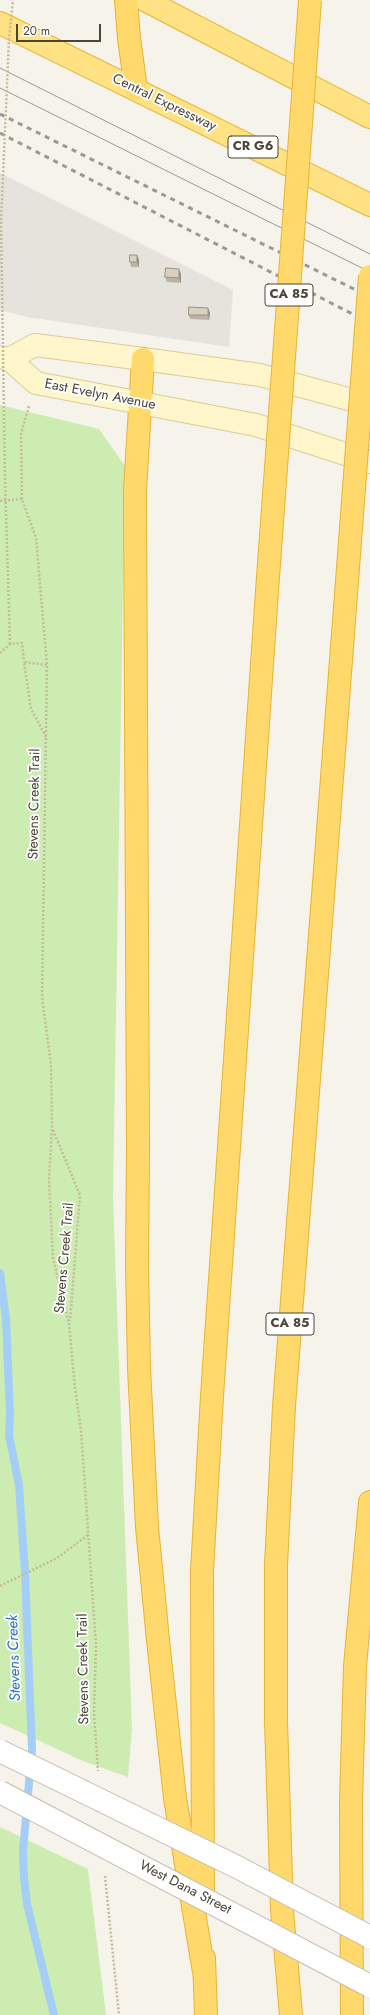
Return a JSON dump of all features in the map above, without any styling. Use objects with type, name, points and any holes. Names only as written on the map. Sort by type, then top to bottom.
[{"type":"highway","points":[[126,0],[129,38],[136,89]]},
{"type":"highway","points":[[145,0],[370,117]]},
{"type":"highway","name":"CA 85","points":[[206,2015],[204,1972],[202,1571],[212,1396],[267,591],[310,0]]},
{"type":"highway","name":"Central Expressway","points":[[0,23],[370,205]]},
{"type":"highway","name":"CA 85","points":[[291,2015],[282,1902],[276,1721],[276,1565],[284,1406],[370,276]]},
{"type":"highway","points":[[143,358],[139,403],[136,490],[137,1265],[139,1368],[148,1527],[158,1640],[175,1798],[204,1972]]},
{"type":"highway","points":[[352,2015],[351,1801],[355,1666],[370,1502]]},
{"type":"main road","name":"East Evelyn Avenue","points":[[4,358],[35,345],[143,358],[260,376],[370,405]]},
{"type":"main road","name":"East Evelyn Avenue","points":[[4,358],[36,382],[256,425],[370,462]]},
{"type":"street","points":[[0,1750],[237,1867],[370,1937]]},
{"type":"street","name":"West Dana Street","points":[[0,1792],[370,1986]]},
{"type":"path","points":[[10,644],[5,480],[1,222],[9,39],[13,0]]},
{"type":"path","name":"Stevens Creek Trail","points":[[36,382],[21,434],[22,499],[36,538],[47,665],[42,997],[51,1065],[52,1128],[50,1179],[53,1258],[69,1324],[75,1388],[81,1430],[96,1645],[94,1713],[98,1776]]},
{"type":"path","points":[[0,501],[22,499]]},
{"type":"path","points":[[0,653],[10,644],[22,643],[32,709],[46,738]]},
{"type":"path","points":[[24,662],[47,665]]},
{"type":"path","name":"Stevens Creek Trail","points":[[52,1128],[80,1195],[69,1324]]},
{"type":"path","points":[[0,1586],[57,1558],[88,1534]]},
{"type":"path","points":[[105,1872],[119,2015]]},
{"type":"shaded area","points":[[0,173],[233,290],[229,347],[27,317],[0,310]]},
{"type":"green space","points":[[0,405],[99,429],[125,466],[113,1197],[132,1729],[128,1777],[83,1761],[0,1723]]},
{"type":"green space","points":[[0,1827],[88,1869],[106,2015],[0,2015]]},
{"type":"building","points":[[130,255],[137,255],[137,262],[130,262]]},
{"type":"building","points":[[166,268],[179,269],[179,278],[165,277]]},
{"type":"building","points":[[189,307],[208,308],[208,315],[189,315]]},
{"type":"waterway","name":"Stevens Creek","points":[[0,1273],[6,1319],[10,1415],[9,1436],[19,1485],[25,1573],[32,1749],[23,1851],[24,1878],[27,1904],[54,2015]]},
{"type":"tram line","points":[[0,68],[370,254]]},
{"type":"tram line","points":[[0,88],[370,272]]},
{"type":"railway","points":[[0,114],[370,297]]},
{"type":"railway","points":[[0,133],[370,323]]}]
